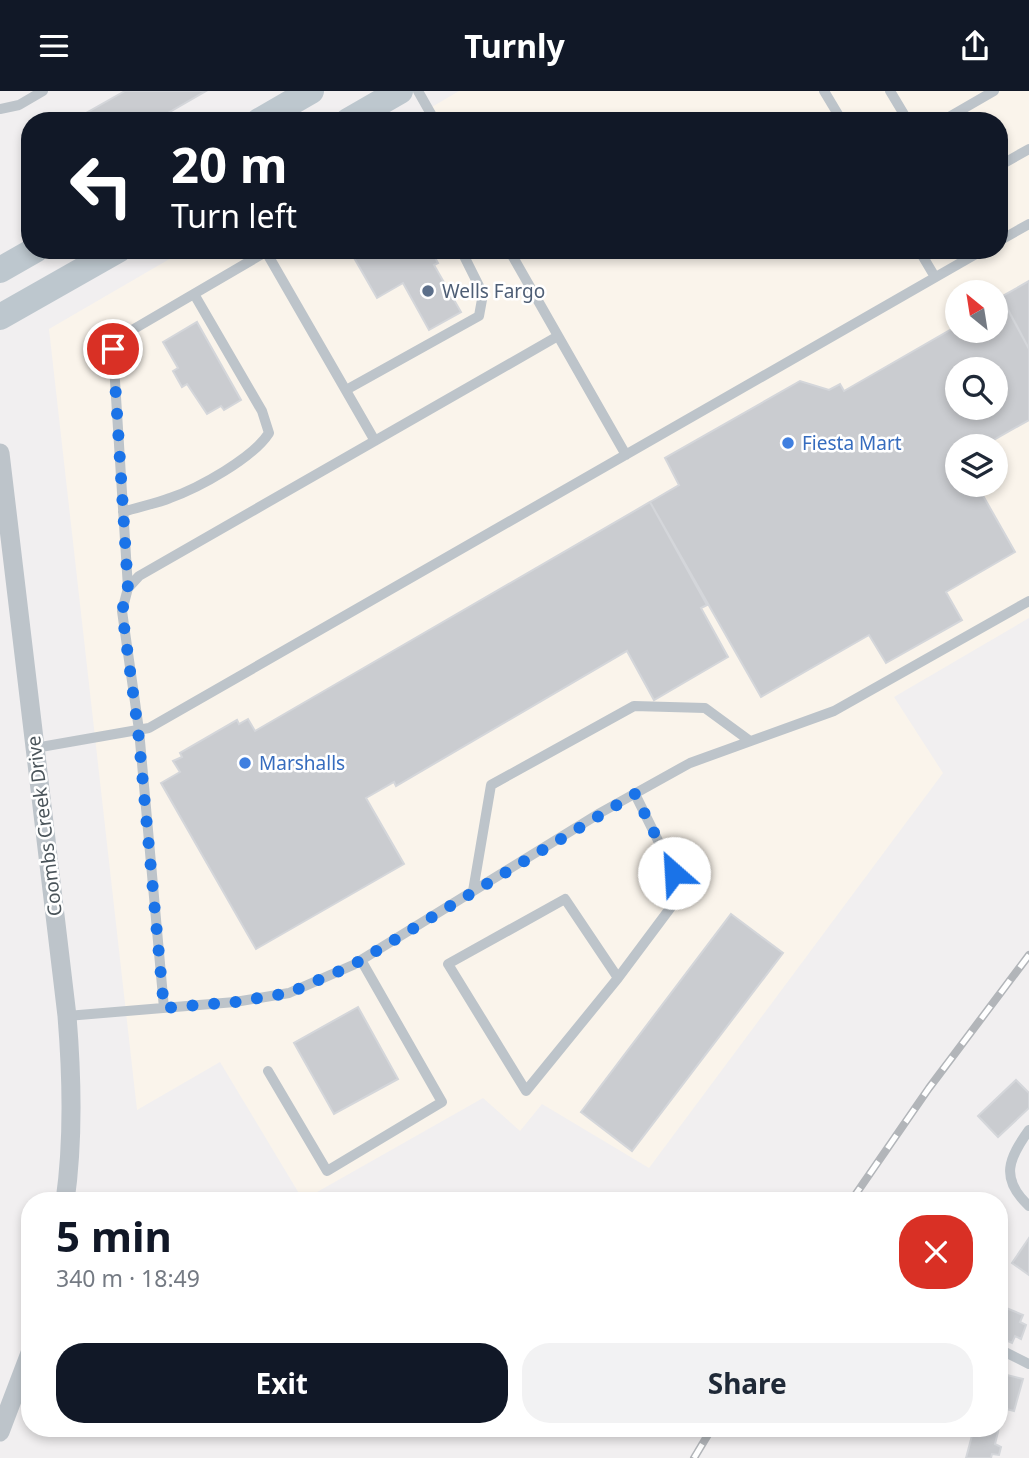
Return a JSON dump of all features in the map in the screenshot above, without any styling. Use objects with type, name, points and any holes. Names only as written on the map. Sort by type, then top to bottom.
[{"type":"main road","points":[[275,112],[311,91]]},
{"type":"main road","points":[[364,112],[400,91]]},
{"type":"main road","points":[[0,270],[21,258]]},
{"type":"main road","points":[[0,317],[102,259]]},
{"type":"street","name":"Coombs Creek Drive","points":[[0,453],[67,1016],[71,1107],[66,1192]]},
{"type":"street","points":[[0,1432],[21,1377]]},
{"type":"lane","points":[[0,109],[19,105],[43,91]]},
{"type":"lane","points":[[418,91],[430,112]]},
{"type":"lane","points":[[824,91],[837,112]]},
{"type":"lane","points":[[890,91],[903,112]]},
{"type":"lane","points":[[958,112],[994,91]]},
{"type":"lane","points":[[1008,161],[1029,149]]},
{"type":"lane","points":[[1008,236],[1029,224]]},
{"type":"lane","points":[[164,1008],[138,730],[122,611],[128,589],[113,349],[127,333],[253,259]]},
{"type":"lane","points":[[272,259],[375,441]]},
{"type":"lane","points":[[346,390],[479,316],[483,294],[466,259]]},
{"type":"lane","points":[[514,259],[626,455]]},
{"type":"lane","points":[[924,259],[935,277]]},
{"type":"lane","points":[[35,748],[149,728],[967,259]]},
{"type":"lane","points":[[123,512],[169,499],[237,463],[261,445],[269,433],[262,411],[194,294]]},
{"type":"lane","points":[[128,589],[139,576],[558,336]]},
{"type":"lane","points":[[67,1016],[235,1002],[289,993],[360,960],[690,763],[834,711],[1029,601]]},
{"type":"lane","points":[[472,891],[491,785],[622,713],[635,706],[705,708],[750,741]]},
{"type":"lane","points":[[618,978],[565,899],[448,964],[526,1091],[618,978],[683,891],[635,794]]},
{"type":"lane","points":[[268,1071],[327,1171],[442,1103],[360,960]]},
{"type":"lane","points":[[1029,1130],[1011,1155],[1009,1167],[1015,1188],[1029,1206]]},
{"type":"lane","points":[[1008,1354],[1029,1364]]},
{"type":"shaded area","points":[[459,91],[1029,91],[1029,618],[894,697],[943,773],[649,1168],[542,1104],[520,1131],[483,1098],[317,1192],[298,1192],[220,1062],[137,1110],[49,329],[170,259],[1008,259],[1008,112],[423,112]]},
{"type":"building","points":[[125,91],[206,91],[170,112],[88,112]]},
{"type":"building","name":"Wells Fargo","points":[[355,259],[436,259],[438,263],[434,265],[461,312],[429,330],[403,283],[377,298]]},
{"type":"building","points":[[1029,281],[1029,349],[1008,310],[1008,293]]},
{"type":"building","points":[[1008,309],[1029,349],[1029,420],[1004,434],[945,434],[945,497],[984,497],[1015,552],[946,592],[962,620],[886,663],[869,635],[761,697],[650,502],[679,485],[665,458],[800,381],[829,390],[840,384],[844,391],[945,333],[945,343],[1008,343]]},
{"type":"building","points":[[197,322],[241,400],[224,410],[221,406],[207,414],[187,384],[182,387],[173,371],[178,368],[163,342]]},
{"type":"building","points":[[650,502],[707,605],[701,608],[728,657],[654,700],[627,651],[396,786],[394,782],[366,798],[404,864],[256,949],[161,783],[180,772],[173,761],[182,757],[180,753],[237,720],[239,724],[248,719],[255,731]]},
{"type":"building","points":[[731,914],[783,953],[632,1151],[581,1112]]},
{"type":"building","points":[[358,1007],[398,1079],[334,1114],[294,1043]]},
{"type":"building","points":[[1016,1080],[1029,1093],[1029,1108],[998,1137],[978,1116]]},
{"type":"building","points":[[1029,1238],[1029,1275],[1012,1263]]},
{"type":"building","points":[[1008,1309],[1023,1315],[1020,1322],[1026,1325],[1021,1339],[1015,1336],[1012,1343],[1008,1341]]},
{"type":"building","points":[[1008,1375],[1023,1379],[1014,1411],[1008,1409]]},
{"type":"building","points":[[972,1437],[997,1437],[995,1444],[1001,1447],[999,1455],[992,1454],[991,1458],[966,1458]]},
{"type":"railway","points":[[857,1192],[929,1088],[1029,955]]},
{"type":"railway","points":[[694,1458],[707,1437]]},
{"type":"place","name":"Wells Fargo","points":[[428,291]]},
{"type":"place","name":"Fiesta Mart","points":[[788,443]]},
{"type":"place","name":"Marshalls","points":[[245,763]]},
{"type":"route","points":[[113,349],[112,368],[128,589],[122,611],[138,730],[164,1008],[235,1002],[289,993],[353,965],[635,794],[674,873]]}]
